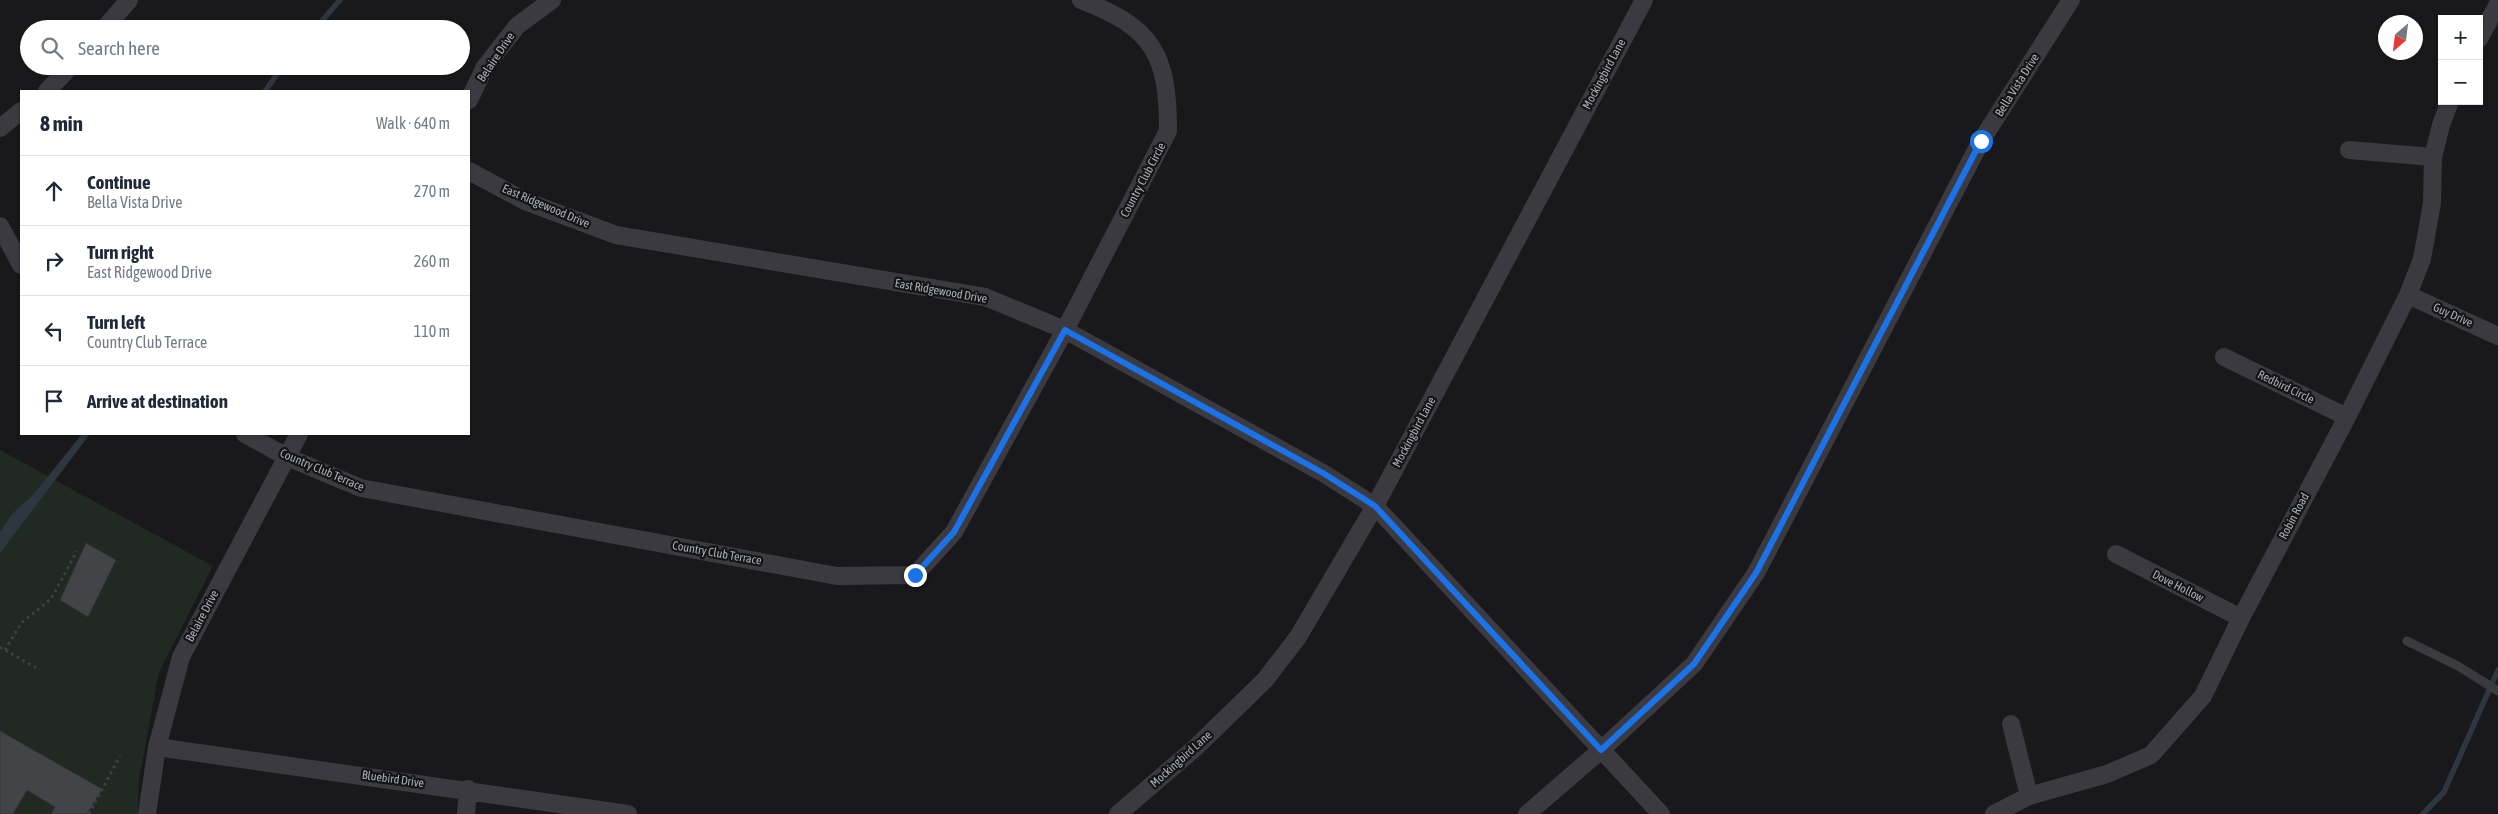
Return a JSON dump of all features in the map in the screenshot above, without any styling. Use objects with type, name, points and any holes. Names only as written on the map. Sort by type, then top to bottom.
[{"type":"street","points":[[112,20],[129,0]]},
{"type":"street","name":"Belaire Drive","points":[[470,98],[485,67],[517,26],[552,0]]},
{"type":"street","name":"Country Club Circle","points":[[1065,330],[1168,131],[1168,96],[1160,59],[1136,27],[1109,11],[1081,0]]},
{"type":"street","name":"Mockingbird Lane","points":[[1118,814],[1195,748],[1265,680],[1298,638],[1375,506],[1644,0]]},
{"type":"street","name":"Bella Vista Drive","points":[[1527,814],[1601,750],[1694,664],[1756,573],[1981,141],[2071,0]]},
{"type":"street","points":[[2483,32],[2498,4]]},
{"type":"street","points":[[48,90],[62,75]]},
{"type":"street","name":"Robin Road","points":[[1994,814],[2029,796],[2107,774],[2150,755],[2204,696],[2240,618],[2347,417],[2408,295],[2422,258],[2430,212],[2434,157],[2441,125],[2448,105]]},
{"type":"street","points":[[0,128],[20,113]]},
{"type":"street","points":[[2349,150],[2434,157]]},
{"type":"street","name":"East Ridgewood Drive","points":[[470,172],[525,200],[616,235],[985,297],[1065,330],[1323,473],[1375,506],[1661,814]]},
{"type":"street","points":[[0,226],[20,263]]},
{"type":"street","name":"Guy Drive","points":[[2408,295],[2498,336]]},
{"type":"street","name":"Country Club Terrace","points":[[247,435],[287,457],[361,488],[837,576],[915,575],[954,532],[1065,330]]},
{"type":"street","name":"Redbird Circle","points":[[2224,357],[2347,417]]},
{"type":"street","name":"Belaire Drive","points":[[147,814],[157,746],[181,657],[299,435]]},
{"type":"street","name":"Dove Hollow","points":[[2116,554],[2240,618]]},
{"type":"street","points":[[2011,724],[2029,796]]},
{"type":"street","name":"Bluebird Drive","points":[[157,746],[468,789],[628,814]]},
{"type":"street","points":[[466,814],[468,789]]},
{"type":"lane","points":[[2407,641],[2458,666],[2498,691]]},
{"type":"path","points":[[5,650],[21,623],[51,599],[76,551]]},
{"type":"path","points":[[0,647],[40,670]]},
{"type":"path","points":[[89,814],[120,756]]},
{"type":"shaded area","points":[[81,435],[89,435],[0,553],[0,532],[13,513],[33,495]]},
{"type":"shaded area","points":[[0,450],[213,566],[159,672],[139,780],[138,814],[0,814]]},
{"type":"building","points":[[86,543],[116,560],[88,617],[60,600]]},
{"type":"building","points":[[0,731],[102,789],[87,814],[51,814],[55,807],[27,790],[13,814],[0,814]]},
{"type":"waterway","points":[[323,20],[340,0]]},
{"type":"waterway","points":[[266,90],[277,75]]},
{"type":"waterway","points":[[2423,814],[2444,792],[2498,670]]},
{"type":"route","points":[[915,575],[954,532],[1065,330],[1323,473],[1375,506],[1429,562],[1601,750],[1694,664],[1756,573],[1981,141]]}]
